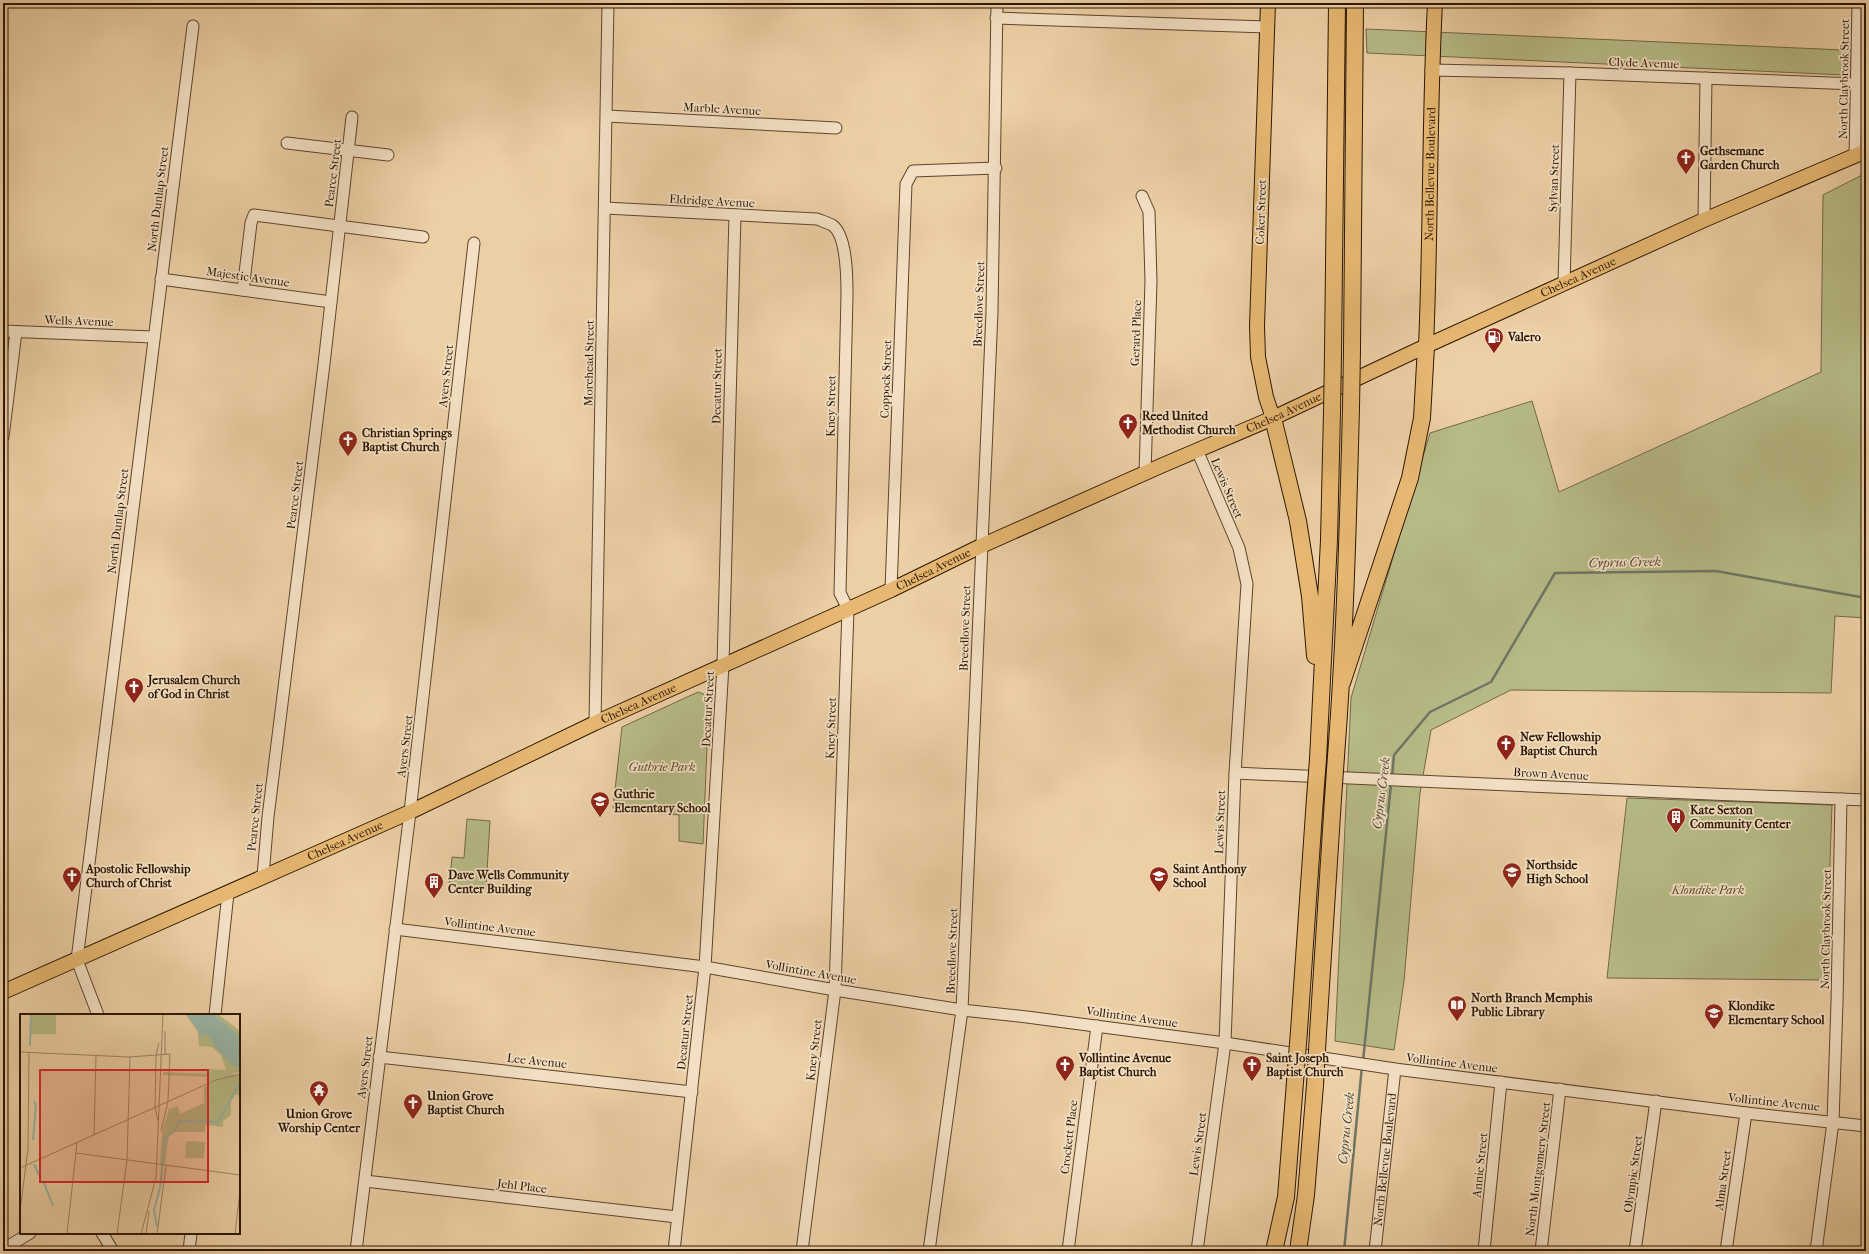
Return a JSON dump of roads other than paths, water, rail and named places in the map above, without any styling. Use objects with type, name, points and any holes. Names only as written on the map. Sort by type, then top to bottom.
[{"type":"highway","points":[[1274,1251],[1286,1197],[1318,759],[1329,540],[1333,353],[1337,3]]},
{"type":"highway","points":[[1298,1251],[1306,1195],[1315,1085],[1342,683],[1348,539],[1351,408],[1355,3]]},
{"type":"highway","points":[[1342,683],[1410,478],[1422,418],[1426,346]]},
{"type":"highway","points":[[1273,418],[1298,521],[1310,596],[1319,734]]},
{"type":"main road","name":"Coker Street","points":[[1268,3],[1257,326],[1258,357],[1266,397],[1273,418]]},
{"type":"main road","name":"North Bellevue Boulevard","points":[[1426,346],[1430,251],[1431,70],[1435,3]]},
{"type":"main road","name":"Chelsea Avenue","points":[[3,992],[410,812],[595,723],[891,590],[981,546],[1197,450],[1273,418],[1426,346],[1704,220],[1860,153]]},
{"type":"street","name":"Morehead Street","points":[[595,723],[608,3]]},
{"type":"street","name":"Breedlove Street","points":[[930,1251],[962,1010],[992,312],[996,168],[997,3]]},
{"type":"street","name":"North Claybrook Street","points":[[1858,3],[1862,44],[1856,84],[1860,153]]},
{"type":"street","points":[[996,18],[1267,27]]},
{"type":"street","name":"North Dunlap Street","points":[[98,1014],[77,960],[153,337],[193,26]]},
{"type":"street","name":"Clyde Avenue","points":[[1431,70],[1570,73],[1856,84]]},
{"type":"street","name":"Sylvan Street","points":[[1564,284],[1570,73]]},
{"type":"street","points":[[1704,220],[1706,78]]},
{"type":"street","name":"Marble Avenue","points":[[607,116],[836,128]]},
{"type":"street","name":"Pearce Street","points":[[263,876],[268,817],[352,117]]},
{"type":"street","points":[[287,143],[388,155]]},
{"type":"street","name":"Coppock Street","points":[[891,590],[906,184],[913,171],[996,168]]},
{"type":"street","name":"Gerard Place","points":[[1142,196],[1149,212],[1151,281],[1145,473]]},
{"type":"street","name":"Eldridge Avenue","points":[[605,208],[818,219]]},
{"type":"street","points":[[243,290],[250,222],[254,215],[423,238]]},
{"type":"street","name":"Decatur Street","points":[[674,1251],[706,967],[723,666],[735,215]]},
{"type":"street","name":"Kney Street","points":[[802,1251],[835,990],[848,609],[840,593],[847,295],[846,261],[842,242],[833,226],[818,219]]},
{"type":"street","name":"Ayers Street","points":[[356,1251],[410,812],[474,243]]},
{"type":"street","name":"Majestic Avenue","points":[[161,279],[331,302]]},
{"type":"street","name":"Wells Avenue","points":[[3,331],[153,337]]},
{"type":"street","points":[[3,437],[16,332]]},
{"type":"street","name":"Lewis Street","points":[[1197,450],[1239,548],[1247,584],[1235,773],[1225,1043],[1197,1251]]},
{"type":"street","name":"Brown Avenue","points":[[1235,773],[1866,800]]},
{"type":"street","name":"North Claybrook Street","points":[[1816,1251],[1833,1122],[1841,799]]},
{"type":"street","points":[[215,1014],[228,893]]},
{"type":"street","name":"Vollintine Avenue","points":[[395,929],[706,967],[835,990],[962,1010],[1225,1043],[1379,1067],[1746,1113],[1866,1126]]},
{"type":"street","name":"Crockett Place","points":[[1068,1251],[1096,1026]]},
{"type":"street","name":"Lee Avenue","points":[[379,1057],[692,1092]]},
{"type":"street","name":"North Bellevue Boulevard","points":[[1375,1251],[1395,1069]]},
{"type":"street","name":"Annie Street","points":[[1484,1251],[1501,1082]]},
{"type":"street","name":"North Montgomery Street","points":[[1541,1251],[1560,1089]]},
{"type":"street","name":"Olympic Street","points":[[1635,1251],[1656,1101]]},
{"type":"street","name":"Alma Street","points":[[1726,1251],[1746,1113]]},
{"type":"street","name":"Jehl Place","points":[[365,1181],[677,1217]]},
{"type":"street","points":[[4,1251],[7,1247],[28,1234]]},
{"type":"street","points":[[103,1234],[113,1251]]},
{"type":"street","points":[[189,1251],[191,1234]]},
{"type":"waterway","name":"Cyprus Creek","points":[[1392,777],[1394,755],[1430,712],[1491,682],[1555,573],[1716,571],[1866,598]]},
{"type":"waterway","name":"Cyprus Creek","points":[[1363,1061],[1391,784]]},
{"type":"waterway","name":"Cyprus Creek","points":[[1344,1251],[1362,1066]]},
{"type":"place","name":"Gethsemane Garden Church","points":[[1686,175]]},
{"type":"place","name":"Valero","points":[[1494,354]]},
{"type":"place","name":"Reed United Methodist Church","points":[[1128,440]]},
{"type":"place","name":"Christian Springs Baptist Church","points":[[348,457]]},
{"type":"place","name":"Jerusalem Church of God in Christ","points":[[134,704]]},
{"type":"place","name":"New Fellowship Baptist Church","points":[[1506,761]]},
{"type":"place","name":"Guthrie Elementary School","points":[[600,818]]},
{"type":"place","name":"Kate Sexton Community Center","points":[[1676,834]]},
{"type":"place","name":"Northside High School","points":[[1512,889]]},
{"type":"place","name":"Apostolic Fellowship Church of Christ","points":[[72,893]]},
{"type":"place","name":"Saint Anthony School","points":[[1159,893]]},
{"type":"place","name":"Dave Wells Community Center Building","points":[[434,899]]},
{"type":"place","name":"North Branch Memphis Public Library","points":[[1457,1022]]},
{"type":"place","name":"Klondike Elementary School","points":[[1714,1030]]},
{"type":"place","name":"Vollintine Avenue Baptist Church","points":[[1065,1082]]},
{"type":"place","name":"Saint Joseph Baptist Church","points":[[1252,1082]]},
{"type":"place","name":"Union Grove Worship Center","points":[[319,1107]]},
{"type":"place","name":"Union Grove Baptist Church","points":[[413,1120]]},
{"type":"park label","name":"Guthrie Park","points":[[662,767]]},
{"type":"park label","name":"Klondike Park","points":[[1708,890]]}]
